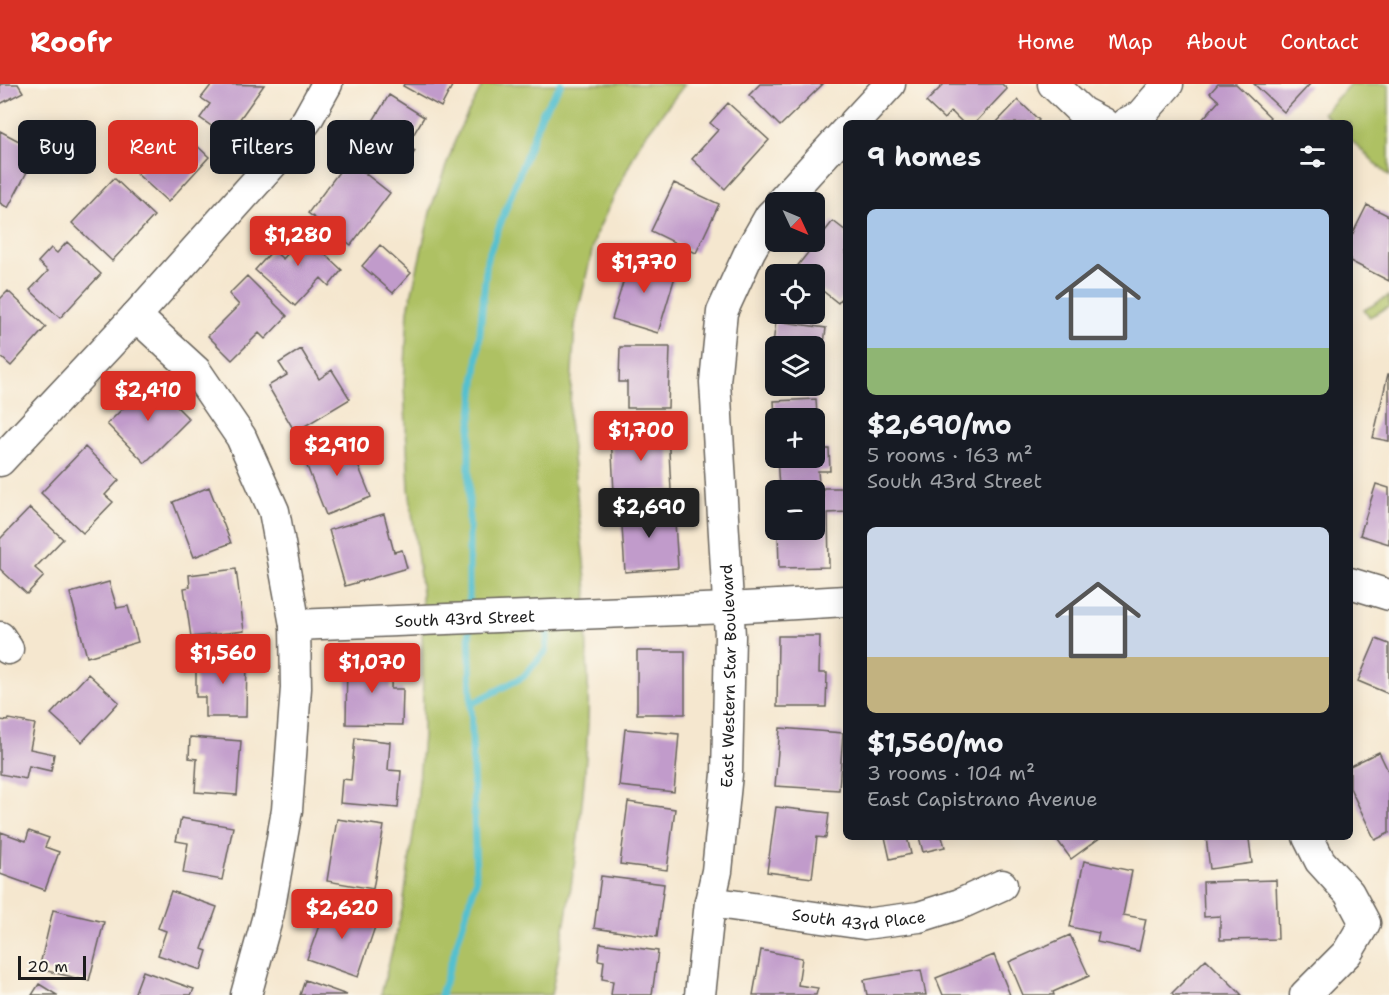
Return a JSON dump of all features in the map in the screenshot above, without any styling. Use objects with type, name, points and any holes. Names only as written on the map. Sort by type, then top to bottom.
[{"type":"street","points":[[0,461],[136,316],[283,152],[307,120],[327,84]]},
{"type":"street","points":[[857,120],[890,84]]},
{"type":"street","points":[[1053,84],[1082,112],[1097,120]]},
{"type":"street","points":[[1131,120],[1140,116],[1168,84]]},
{"type":"street","points":[[791,192],[843,134]]},
{"type":"street","name":"East Western Star Boulevard","points":[[700,995],[710,902],[717,871],[727,774],[730,636],[715,382],[722,312],[750,252],[765,228]]},
{"type":"street","points":[[136,316],[196,371],[241,437],[274,511],[295,625],[296,688],[287,810],[269,912],[246,995]]},
{"type":"street","points":[[1353,584],[1389,595]]},
{"type":"street","name":"South 43rd Street","points":[[295,625],[728,608],[843,601]]},
{"type":"street","points":[[1305,995],[1347,953],[1365,923],[1349,893],[1320,861],[1310,840]]},
{"type":"street","name":"South 43rd Place","points":[[710,902],[864,924],[919,917],[960,904],[1002,885]]},
{"type":"green space","points":[[483,84],[685,84],[641,141],[596,234],[575,325],[569,420],[587,590],[588,723],[575,860],[551,995],[381,995],[403,906],[416,813],[423,736],[422,593],[409,488],[404,385],[408,310],[431,208],[459,130]]},
{"type":"green space","points":[[1350,84],[1389,84],[1389,176],[1353,142],[1353,120],[1330,120],[1323,113]]},
{"type":"green space","points":[[1389,296],[1389,307],[1369,317],[1364,310]]},
{"type":"building","points":[[0,84],[18,84],[23,92],[0,104]]},
{"type":"building","points":[[212,84],[264,85],[239,120],[210,120],[210,125],[200,118],[210,104],[201,98]]},
{"type":"building","points":[[404,84],[453,84],[441,107],[403,86]]},
{"type":"building","points":[[760,84],[823,84],[780,126],[749,95]]},
{"type":"building","points":[[944,84],[1002,84],[1007,89],[978,120],[960,120],[951,111],[944,119],[926,102]]},
{"type":"building","points":[[1218,84],[1236,84],[1270,117],[1268,120],[1202,120],[1219,101],[1210,93]]},
{"type":"building","points":[[1254,84],[1310,84],[1284,112]]},
{"type":"building","points":[[389,95],[424,117],[414,133],[414,120],[374,120]]},
{"type":"building","points":[[1018,100],[1039,120],[999,120]]},
{"type":"building","points":[[728,103],[769,140],[725,189],[692,159],[718,130],[710,123]]},
{"type":"building","points":[[0,131],[18,140],[18,174],[26,174],[8,208],[0,203]]},
{"type":"building","points":[[198,147],[209,157],[198,169]]},
{"type":"building","points":[[137,174],[194,174],[168,202]]},
{"type":"building","points":[[337,174],[366,174],[390,193],[351,245],[308,213]]},
{"type":"building","points":[[114,178],[154,216],[112,261],[72,223]]},
{"type":"building","points":[[674,183],[719,204],[696,253],[651,231]]},
{"type":"building","points":[[1367,205],[1389,216],[1389,281],[1353,263],[1353,233]]},
{"type":"building","points":[[833,221],[843,229],[843,297],[838,303],[825,293],[825,264],[799,264],[808,252],[825,252],[825,231]]},
{"type":"building","points":[[295,226],[342,270],[329,286],[321,278],[295,306],[255,270],[273,250],[283,259],[290,251],[280,242]]},
{"type":"building","points":[[67,242],[101,274],[60,318],[30,290],[48,271],[38,262],[51,248],[57,253]]},
{"type":"building","points":[[380,245],[411,273],[393,293],[362,266]]},
{"type":"building","points":[[631,256],[677,270],[658,333],[612,319]]},
{"type":"building","points":[[247,276],[287,316],[265,339],[259,333],[232,360],[208,336],[239,305],[229,294]]},
{"type":"building","points":[[8,291],[46,327],[11,366],[0,356],[0,299]]},
{"type":"building","points":[[776,324],[826,328],[825,336],[774,336]]},
{"type":"building","points":[[620,347],[670,347],[668,408],[627,408],[627,382],[619,382]]},
{"type":"building","points":[[301,349],[319,379],[332,370],[350,399],[295,432],[268,386],[287,375],[279,363]]},
{"type":"building","points":[[1389,374],[1389,441],[1373,438]]},
{"type":"building","points":[[151,381],[189,419],[145,463],[107,424]]},
{"type":"building","points":[[816,399],[817,408],[774,408],[774,401]]},
{"type":"building","points":[[668,431],[671,490],[614,493],[611,434]]},
{"type":"building","points":[[347,438],[371,497],[326,515],[303,456]]},
{"type":"building","points":[[85,447],[119,480],[105,495],[113,502],[83,533],[41,493]]},
{"type":"building","points":[[825,449],[829,449],[830,471],[818,471],[819,480],[779,480],[778,468],[825,468]]},
{"type":"building","points":[[1376,484],[1389,488],[1389,544],[1360,535]]},
{"type":"building","points":[[209,487],[231,543],[194,557],[173,502]]},
{"type":"building","points":[[825,488],[843,488],[843,512],[828,513],[829,567],[779,568],[778,540],[825,540]]},
{"type":"building","points":[[674,507],[678,568],[625,572],[621,511]]},
{"type":"building","points":[[30,508],[63,539],[35,568],[44,576],[27,594],[0,569],[0,539]]},
{"type":"building","points":[[384,514],[394,552],[402,550],[407,568],[345,586],[329,530]]},
{"type":"building","points":[[236,569],[244,631],[191,637],[184,588],[190,587],[189,575]]},
{"type":"building","points":[[109,582],[117,608],[128,606],[138,642],[87,657],[70,593]]},
{"type":"building","points":[[778,636],[820,636],[819,673],[827,673],[826,707],[777,707]]},
{"type":"building","points":[[1376,639],[1389,644],[1389,694],[1358,681]]},
{"type":"building","points":[[637,651],[685,651],[685,714],[637,714]]},
{"type":"building","points":[[196,656],[247,656],[246,717],[205,717],[205,697],[196,697]]},
{"type":"building","points":[[347,660],[392,661],[391,689],[403,689],[402,725],[346,724]]},
{"type":"building","points":[[88,674],[119,702],[82,742],[51,714]]},
{"type":"building","points":[[9,719],[35,724],[30,749],[54,754],[51,771],[29,766],[26,779],[0,774],[0,720],[8,721]]},
{"type":"building","points":[[780,728],[843,733],[839,790],[775,786]]},
{"type":"building","points":[[625,729],[679,734],[674,792],[619,786]]},
{"type":"building","points":[[190,737],[241,741],[237,795],[195,792],[197,759],[189,758]]},
{"type":"building","points":[[355,738],[390,742],[388,770],[401,771],[398,808],[340,803],[342,779],[351,780]]},
{"type":"building","points":[[1379,752],[1389,773],[1389,833],[1375,840],[1353,794],[1353,765]]},
{"type":"building","points":[[628,802],[675,809],[667,870],[620,864]]},
{"type":"building","points":[[776,807],[829,813],[826,838],[817,837],[812,878],[767,872]]},
{"type":"building","points":[[181,818],[233,827],[222,880],[183,873],[188,843],[176,841]]},
{"type":"building","points":[[337,819],[384,826],[373,889],[327,881]]},
{"type":"building","points":[[29,831],[49,838],[45,847],[59,852],[45,890],[0,874],[1,832],[26,841]]},
{"type":"building","points":[[886,840],[908,840],[911,854],[890,859]]},
{"type":"building","points":[[920,840],[943,840],[945,847],[923,852]]},
{"type":"building","points":[[1057,840],[1097,840],[1071,859]]},
{"type":"building","points":[[1206,840],[1249,840],[1252,863],[1210,869]]},
{"type":"building","points":[[1084,861],[1132,871],[1123,915],[1146,919],[1139,951],[1097,942],[1099,933],[1070,927]]},
{"type":"building","points":[[601,876],[664,884],[657,937],[594,928]]},
{"type":"building","points":[[1276,880],[1278,939],[1220,940],[1220,916],[1204,917],[1203,882]]},
{"type":"building","points":[[171,891],[217,907],[202,949],[207,951],[201,970],[158,955],[166,931],[158,928]]},
{"type":"building","points":[[327,903],[377,921],[358,977],[307,959]]},
{"type":"building","points":[[53,910],[104,922],[89,981],[39,969]]},
{"type":"building","points":[[1070,935],[1089,976],[1053,992],[1054,995],[1023,995],[1009,962]]},
{"type":"building","points":[[600,943],[658,951],[652,995],[611,995],[613,981],[602,979],[604,961],[598,960]]},
{"type":"building","points":[[761,950],[802,958],[798,985],[818,988],[816,995],[753,995]]},
{"type":"building","points":[[994,955],[1010,995],[943,995],[936,978]]},
{"type":"building","points":[[1206,959],[1242,995],[1174,995],[1172,993]]},
{"type":"building","points":[[921,970],[926,995],[867,995],[864,980]]},
{"type":"building","points":[[143,971],[194,989],[191,995],[134,995]]},
{"type":"building","points":[[305,980],[347,995],[300,995]]},
{"type":"building","points":[[39,984],[57,995],[32,995]]},
{"type":"waterway","points":[[469,611],[469,447],[487,259],[542,113],[561,84]]},
{"type":"waterway","points":[[441,995],[476,881],[469,625]]},
{"type":"waterway","points":[[471,704],[523,677],[546,651],[548,633]]}]
